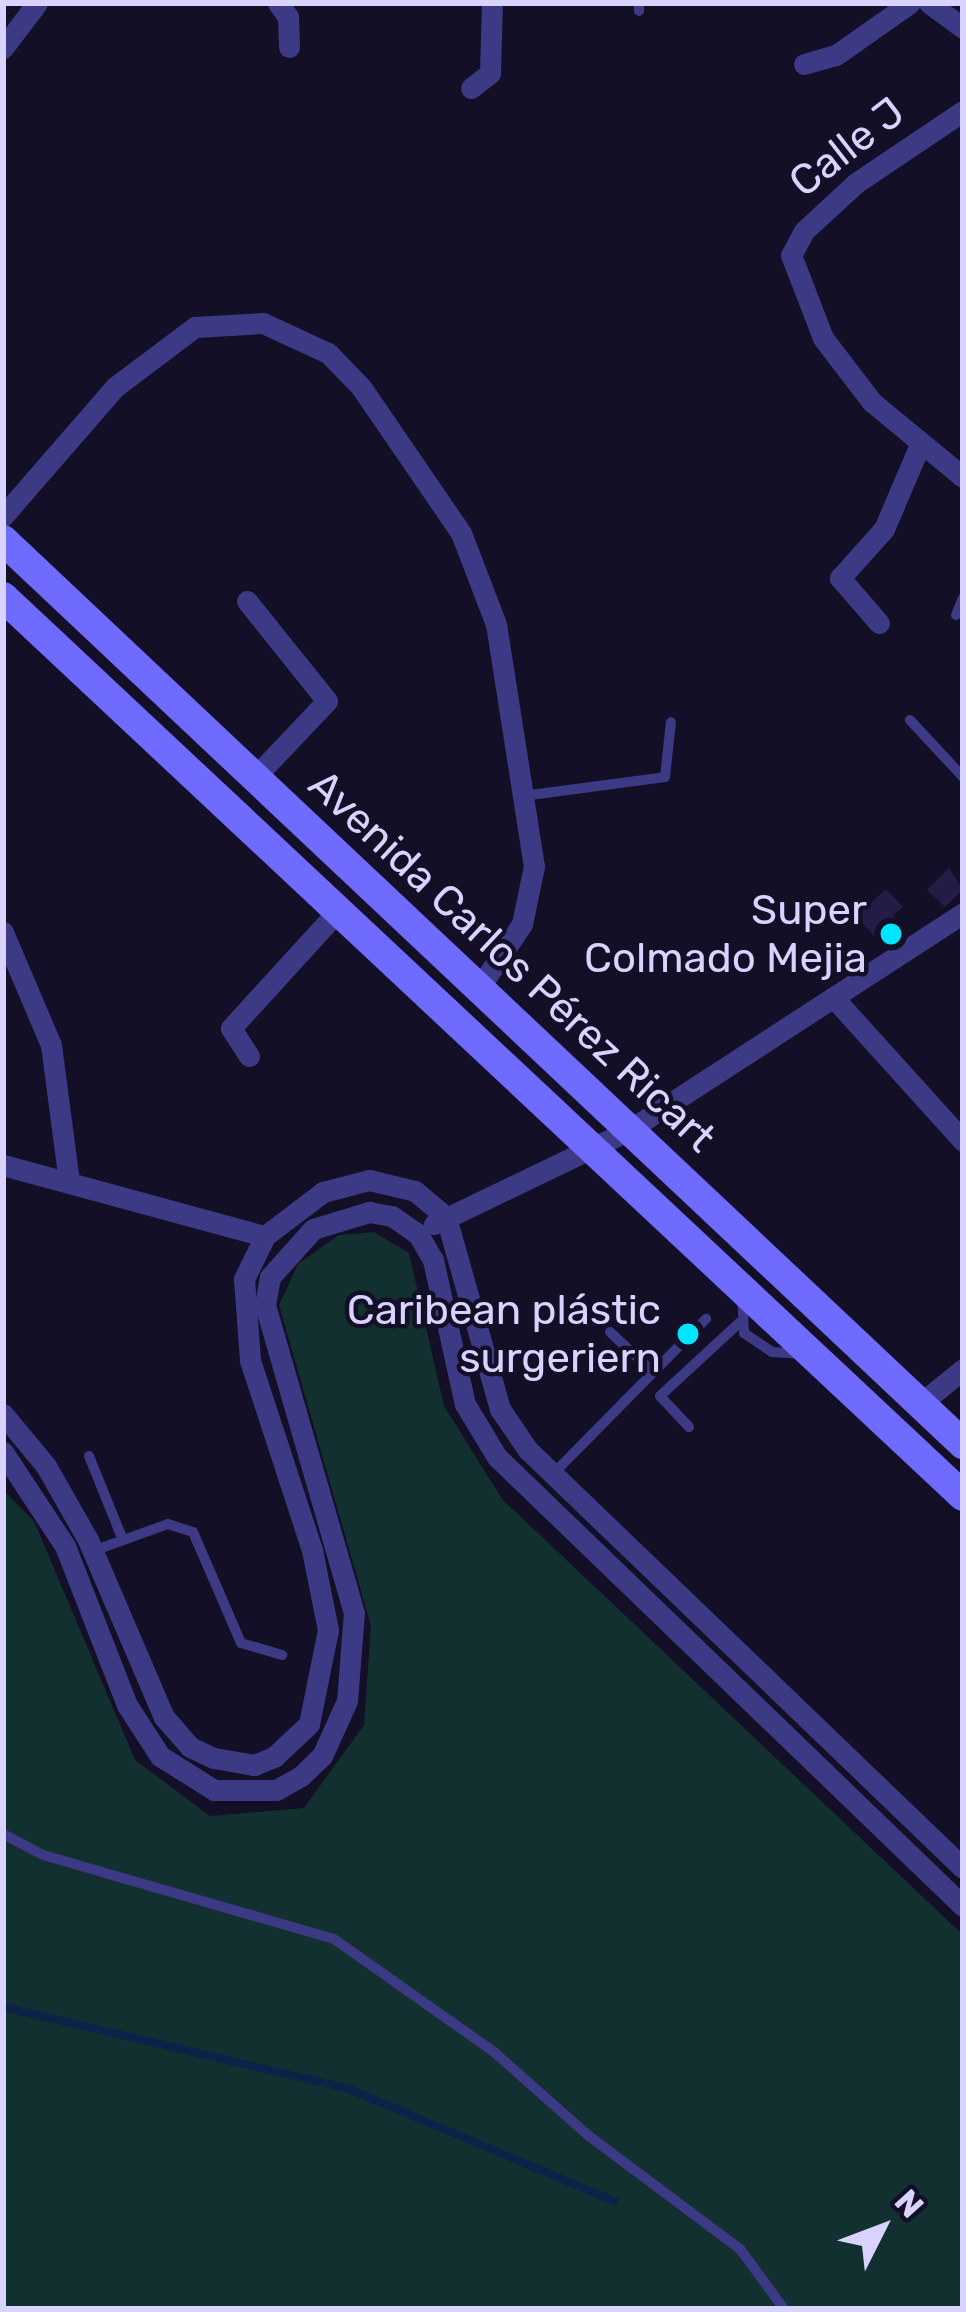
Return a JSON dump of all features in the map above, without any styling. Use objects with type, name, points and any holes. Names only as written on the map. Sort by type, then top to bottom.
[{"type":"main road","name":"Avenida Carlos Pérez Ricart","points":[[3,540],[963,1444]]},
{"type":"main road","name":"Avenida Carlos Pérez Ricart","points":[[3,597],[963,1496]]},
{"type":"street","points":[[3,47],[37,3]]},
{"type":"street","points":[[278,3],[288,16],[289,47]]},
{"type":"street","points":[[471,88],[490,73],[492,3]]},
{"type":"street","points":[[804,64],[836,55],[910,3]]},
{"type":"street","points":[[928,3],[963,28]]},
{"type":"street","name":"Calle J","points":[[919,447],[823,338],[791,255],[804,232],[856,183],[963,111]]},
{"type":"street","points":[[3,516],[161,345],[195,326],[231,320],[295,333],[361,387],[460,533],[496,624],[524,796],[530,897],[522,924],[479,988]]},
{"type":"street","points":[[879,623],[840,578],[884,529],[919,447],[963,477]]},
{"type":"street","points":[[247,602],[327,701],[256,777]]},
{"type":"street","points":[[249,1055],[231,1028],[338,911]]},
{"type":"street","points":[[418,1234],[629,1130],[963,913]]},
{"type":"street","points":[[3,932],[50,1045],[69,1181]]},
{"type":"street","points":[[833,997],[963,1141]]},
{"type":"street","points":[[3,1165],[265,1236]]},
{"type":"street","points":[[3,1414],[46,1466],[93,1550],[152,1696],[190,1747],[254,1765],[293,1742],[319,1697],[324,1596],[250,1360],[239,1300],[265,1236],[348,1182],[415,1191],[446,1217],[500,1408],[551,1476],[963,1868]]},
{"type":"street","points":[[3,1452],[64,1546],[127,1705],[160,1756],[214,1790],[244,1794],[289,1783],[322,1756],[338,1730],[354,1613],[265,1305],[270,1277],[313,1229],[369,1212],[392,1216],[418,1234],[433,1260],[465,1404],[497,1457],[963,1906]]},
{"type":"street","points":[[239,1300],[265,1305]]},
{"type":"street","points":[[920,1404],[963,1369]]},
{"type":"lane","points":[[956,615],[963,598]]},
{"type":"lane","points":[[910,720],[963,777]]},
{"type":"lane","points":[[524,796],[664,777],[671,722]]},
{"type":"lane","points":[[689,1427],[660,1396],[739,1323],[742,1291]]},
{"type":"lane","points":[[551,1476],[706,1319]]},
{"type":"lane","points":[[739,1323],[772,1352],[812,1355]]},
{"type":"lane","points":[[610,1332],[653,1372]]},
{"type":"lane","points":[[89,1456],[123,1540]]},
{"type":"lane","points":[[93,1550],[168,1524],[193,1532],[241,1643],[282,1655]]},
{"type":"lane","points":[[3,1834],[43,1855],[334,1939],[494,2052],[740,2249],[784,2309]]},
{"type":"green space","points":[[374,1232],[409,1253],[444,1406],[502,1499],[963,1935],[963,2309],[3,2309],[3,1490],[34,1521],[135,1760],[210,1816],[304,1808],[364,1725],[371,1626],[279,1305],[298,1264],[339,1235]]},
{"type":"building","points":[[949,868],[963,889],[945,907],[927,890]]},
{"type":"building","points":[[886,889],[903,907],[893,915],[907,931],[884,947],[856,916]]},
{"type":"waterway","points":[[3,2007],[349,2089],[614,2201]]},
{"type":"place","name":"Super Colmado Mejia","points":[[891,934]]},
{"type":"place","name":"Caribean plástic surgeriern","points":[[688,1334]]}]
